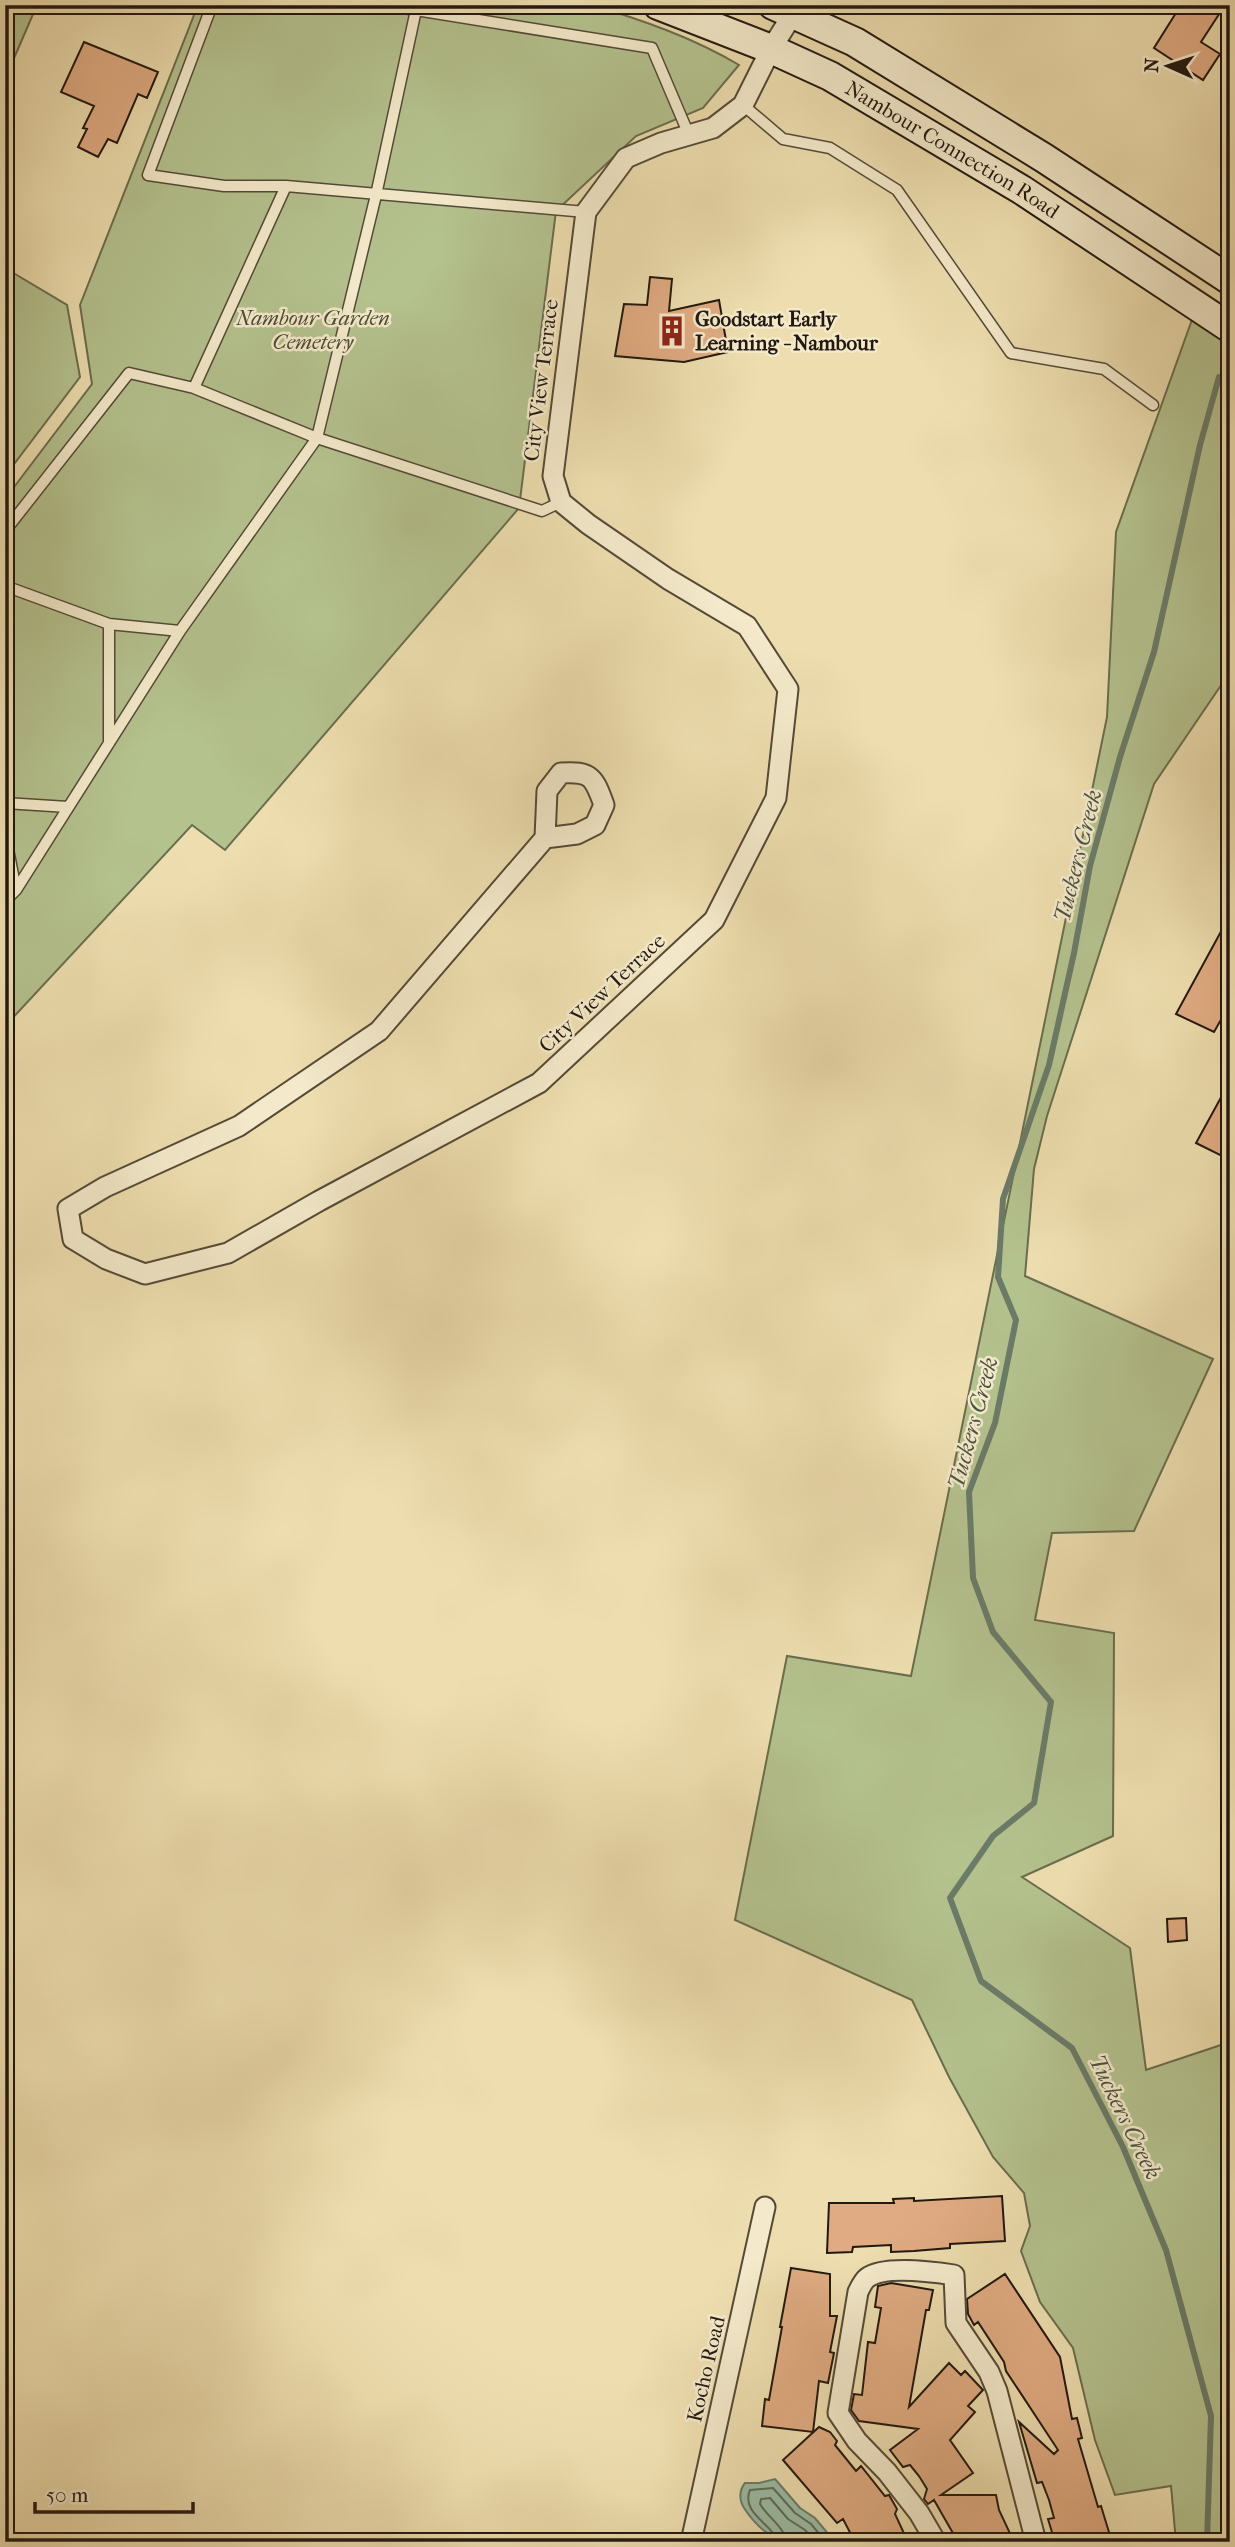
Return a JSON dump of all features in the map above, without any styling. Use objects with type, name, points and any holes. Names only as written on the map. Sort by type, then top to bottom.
[{"type":"main road","name":"Nambour Connection Road","points":[[659,5],[772,49],[830,76],[1022,190],[1230,328]]},
{"type":"main road","name":"Nambour Connection Road","points":[[783,10],[855,42],[1044,158],[1230,280]]},
{"type":"street","name":"City View Terrace","points":[[545,838],[379,1031],[239,1126],[106,1187],[68,1209],[73,1239],[106,1259],[145,1274],[228,1253],[539,1083],[714,920],[776,798],[788,689],[747,626],[668,579],[588,524],[561,502],[553,476],[586,212],[626,158],[660,143],[713,128],[744,105],[772,49],[783,10]]},
{"type":"street","name":"Kocho Road","points":[[691,2542],[765,2207]]},
{"type":"street","points":[[936,2542],[919,2513],[887,2472],[857,2441],[838,2413],[858,2292],[866,2278],[881,2273],[925,2271],[954,2275],[956,2323],[998,2390],[1036,2542]]},
{"type":"lane","points":[[212,5],[148,175],[224,186],[286,186],[586,212]]},
{"type":"lane","points":[[385,5],[652,48],[690,135]]},
{"type":"lane","points":[[5,901],[16,890],[180,631],[317,438],[376,195],[416,10]]},
{"type":"lane","points":[[744,105],[783,139],[830,148],[897,190],[1011,353],[1104,369],[1153,405]]},
{"type":"lane","points":[[194,388],[286,186]]},
{"type":"lane","points":[[5,531],[130,373],[194,388],[317,438],[542,511],[561,502]]},
{"type":"lane","points":[[5,586],[109,624],[180,631]]},
{"type":"lane","points":[[109,624],[109,742]]},
{"type":"lane","points":[[5,803],[68,807]]},
{"type":"lane","points":[[5,834],[16,890]]},
{"type":"green space","points":[[5,5],[37,5],[5,79]]},
{"type":"green space","name":"Nambour Garden Cemetery","points":[[198,5],[592,5],[667,30],[739,65],[703,108],[636,136],[556,211],[519,508],[225,850],[192,825],[7,1024],[5,499],[92,384],[80,305]]},
{"type":"green space","points":[[5,268],[67,305],[80,377],[5,476]]},
{"type":"green space","points":[[1194,314],[1230,341],[1230,672],[1154,784],[1047,1116],[1034,1169],[1025,1276],[1213,1359],[1134,1531],[1052,1533],[1035,1620],[1114,1633],[1113,1836],[1022,1877],[1130,1948],[1146,2070],[1230,2042],[1230,2542],[1176,2542],[1171,2486],[1115,2495],[1095,2440],[1073,2348],[1040,2302],[1021,2251],[1030,2226],[1024,2193],[993,2157],[949,2077],[912,2000],[735,1920],[787,1656],[911,1676],[1107,717],[1116,532]]},
{"type":"water","points":[[775,2479],[835,2542],[782,2540],[772,2536],[753,2521],[741,2502],[743,2486],[745,2483]]},
{"type":"building","points":[[1181,5],[1225,5],[1201,42],[1220,54],[1203,80],[1154,48]]},
{"type":"building","points":[[84,42],[158,72],[147,98],[138,94],[117,143],[108,139],[98,157],[78,147],[87,129],[83,128],[94,106],[61,92]]},
{"type":"building","name":"Goodstart Early Learning - Nambour","points":[[650,277],[672,279],[669,311],[719,300],[728,352],[684,362],[615,356],[624,304],[647,305]]},
{"type":"building","points":[[1230,915],[1230,1004],[1214,1032],[1176,1014]]},
{"type":"building","points":[[1230,1081],[1230,1160],[1196,1143]]},
{"type":"building","points":[[1186,1918],[1187,1940],[1168,1942],[1167,1919]]},
{"type":"building","points":[[1002,2196],[1005,2241],[950,2244],[950,2248],[891,2252],[891,2245],[853,2247],[852,2252],[827,2253],[829,2203],[894,2203],[893,2199],[914,2198],[914,2201]]},
{"type":"building","points":[[791,2268],[830,2274],[830,2316],[837,2316],[830,2352],[834,2353],[828,2383],[819,2381],[813,2432],[762,2426],[765,2399],[769,2400]]},
{"type":"building","points":[[1005,2274],[1060,2357],[1072,2419],[1077,2418],[1082,2438],[1078,2439],[1098,2507],[1101,2506],[1112,2542],[1055,2542],[1048,2519],[1054,2518],[1049,2500],[1042,2482],[1037,2483],[1019,2422],[1054,2454],[1058,2450],[1006,2371],[1004,2362],[978,2322],[974,2325],[968,2314],[967,2299]]},
{"type":"building","points":[[891,2283],[933,2290],[929,2310],[926,2310],[909,2407],[949,2363],[961,2375],[965,2371],[983,2390],[968,2406],[975,2412],[950,2440],[973,2473],[941,2495],[996,2495],[999,2510],[1014,2542],[958,2542],[934,2500],[928,2504],[924,2499],[927,2489],[919,2476],[910,2465],[903,2467],[890,2450],[918,2429],[859,2421],[851,2410],[854,2394],[862,2395],[868,2342],[875,2343],[881,2308],[875,2307],[878,2286]]},
{"type":"building","points":[[819,2427],[830,2432],[837,2441],[835,2445],[856,2471],[861,2466],[885,2496],[889,2495],[897,2509],[895,2514],[908,2542],[855,2542],[843,2519],[837,2523],[783,2460]]},
{"type":"waterway","name":"Tuckers Creek","points":[[1207,2542],[1211,2416],[1166,2250],[1123,2147],[1072,2048],[981,1981],[950,1898],[993,1836],[1034,1803],[1051,1702],[993,1632],[973,1578],[969,1492],[995,1423],[1016,1320],[998,1277],[1003,1199],[1049,1065],[1090,866],[1120,757],[1154,652],[1200,445],[1219,377]]},
{"type":"place","name":"Goodstart Early Learning - Nambour","points":[[672,331]]}]
